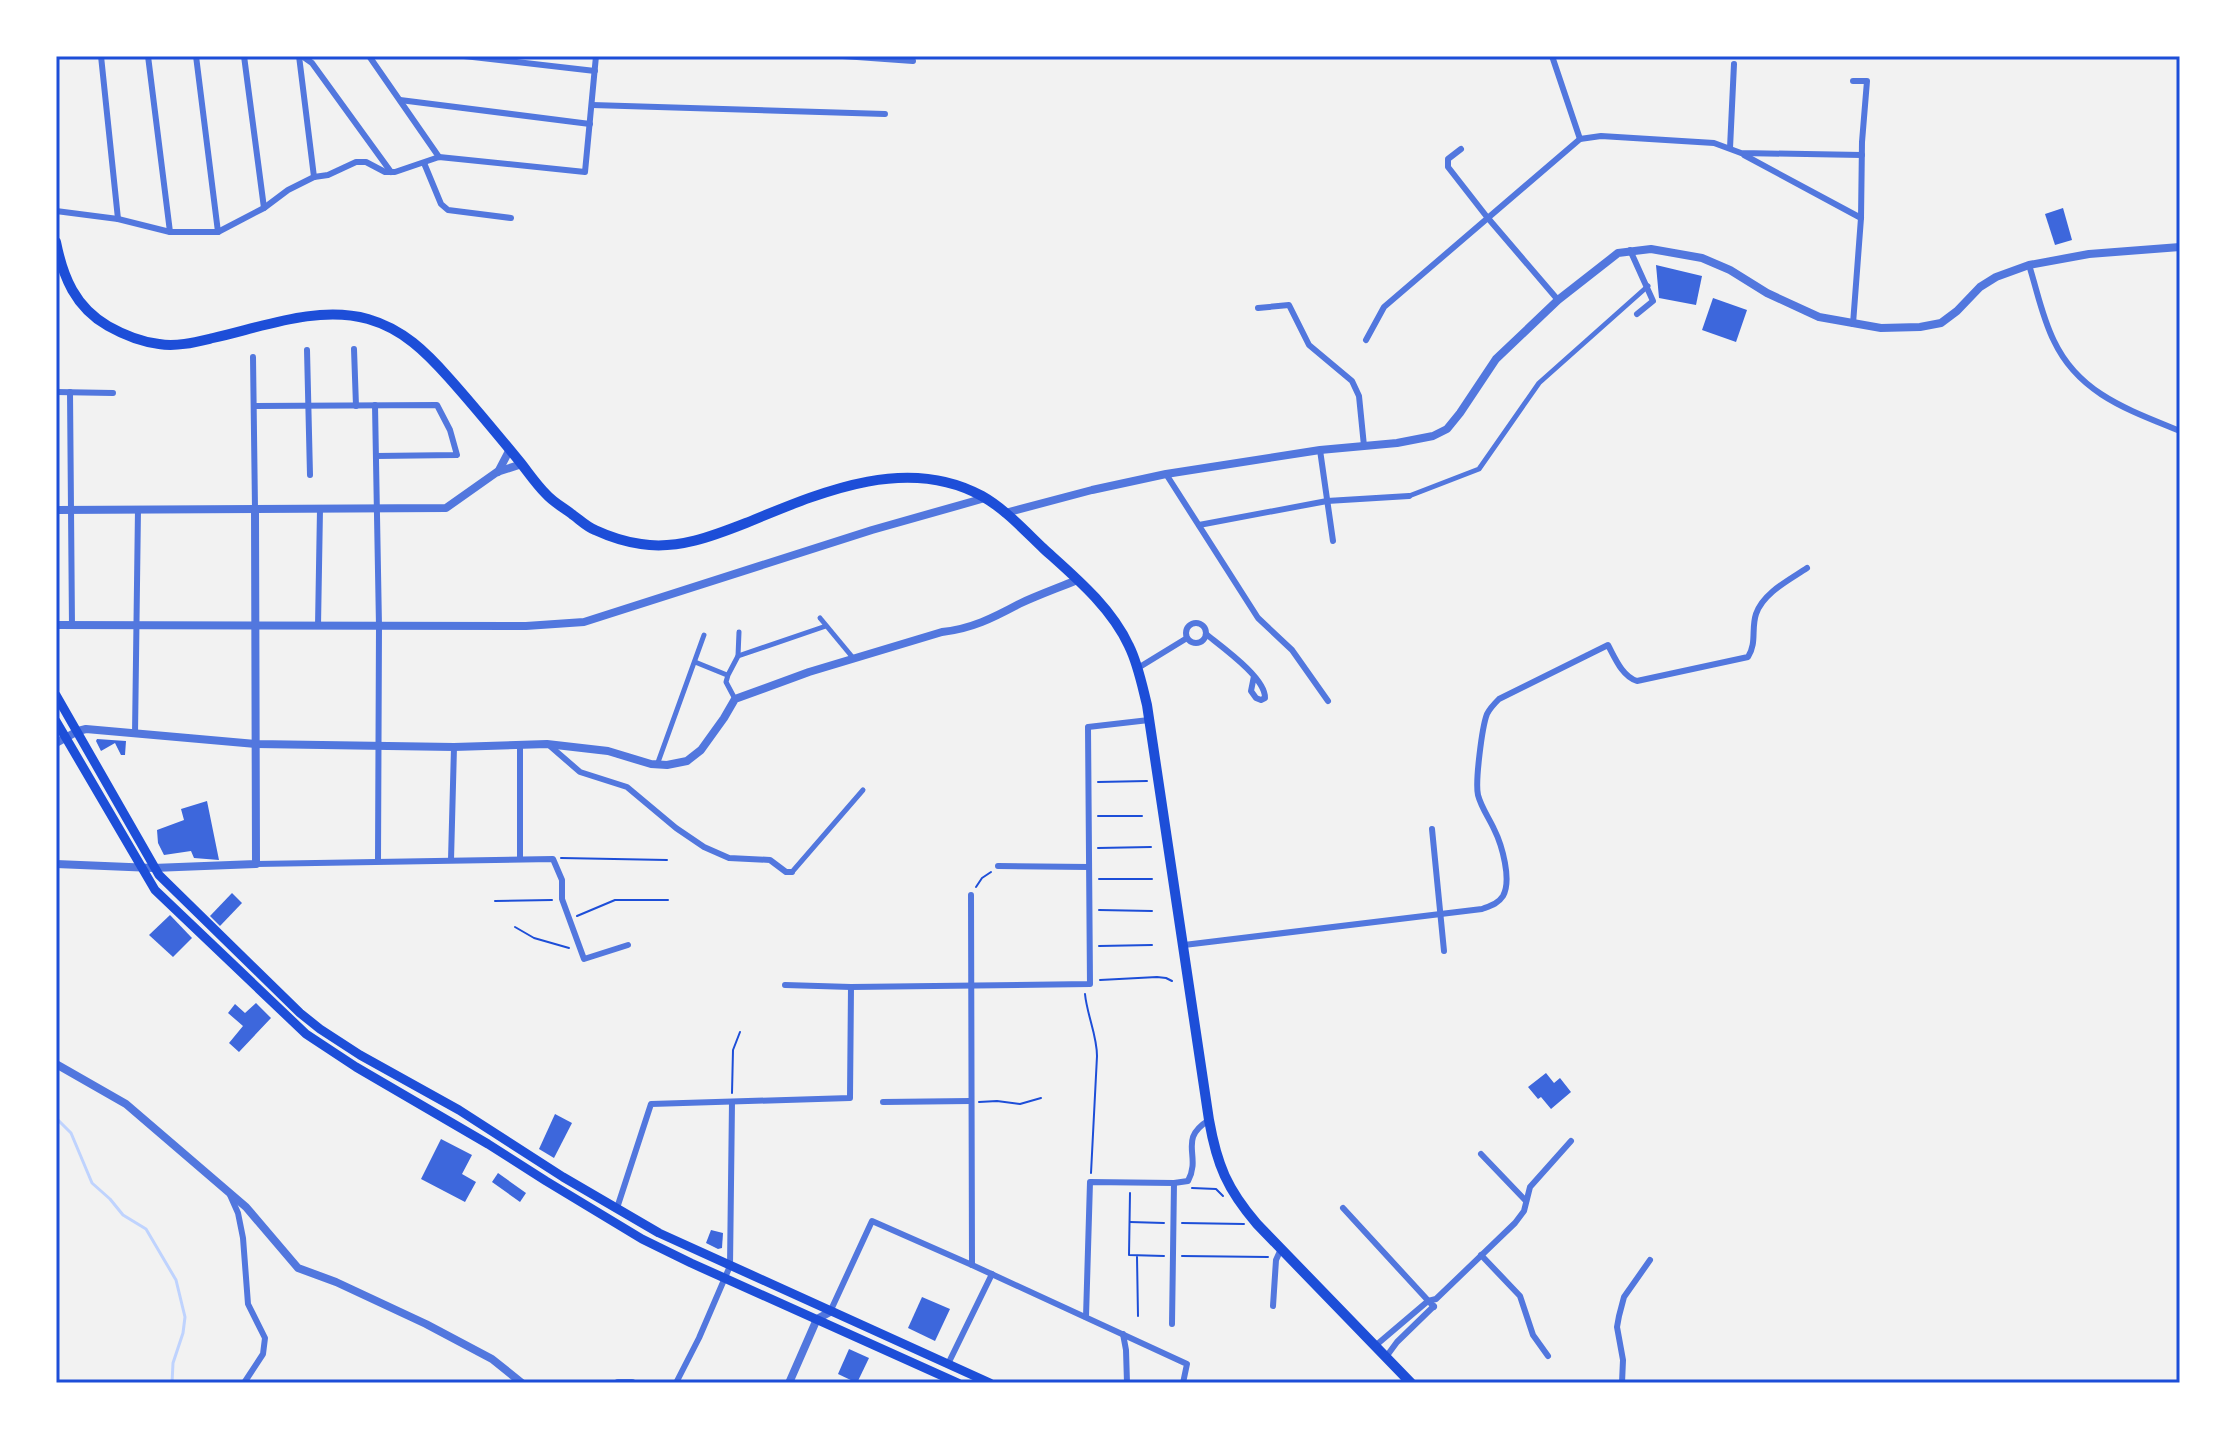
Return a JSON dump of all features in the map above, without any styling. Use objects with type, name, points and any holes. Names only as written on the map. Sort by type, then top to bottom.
[{"type":"highway","points":[[56,242],[59,269],[80,300],[101,322],[126,335],[159,344],[195,342],[306,317],[348,315],[391,328],[414,341],[435,363],[546,494],[592,530],[641,544],[679,545],[714,536],[837,488],[889,477],[954,483],[985,498],[1005,513],[1077,580],[1115,622],[1138,668],[1159,783],[1209,1120],[1223,1175],[1243,1208],[1279,1254],[1411,1383]]},
{"type":"main road","points":[[56,695],[153,868],[320,1029],[659,1233],[990,1383]]},
{"type":"main road","points":[[56,721],[155,890],[306,1034],[642,1239],[943,1380],[958,1383]]},
{"type":"main road","points":[[503,1154],[510,1143]]},
{"type":"main road","points":[[546,1181],[553,1170]]},
{"type":"street","points":[[101,56],[118,219]]},
{"type":"street","points":[[148,56],[170,232]]},
{"type":"street","points":[[196,56],[218,232]]},
{"type":"street","points":[[244,56],[264,208]]},
{"type":"street","points":[[304,56],[314,177]]},
{"type":"street","points":[[304,56],[391,172]]},
{"type":"street","points":[[369,56],[439,157]]},
{"type":"street","points":[[464,56],[595,71]]},
{"type":"street","points":[[56,211],[118,219],[170,232],[218,232],[264,208],[288,190],[356,162],[366,162],[391,172],[439,157],[585,172],[596,56]]},
{"type":"street","points":[[843,56],[913,61]]},
{"type":"street","points":[[1552,56],[1580,139]]},
{"type":"street","points":[[1730,148],[1734,64]]},
{"type":"street","points":[[1853,81],[1867,81],[1853,324]]},
{"type":"street","points":[[400,100],[590,124]]},
{"type":"street","points":[[592,105],[885,114]]},
{"type":"street","points":[[1366,340],[1384,307],[1580,139],[1601,136],[1714,143],[1741,153],[1861,218]]},
{"type":"street","points":[[1461,149],[1448,159],[1448,167],[1558,300]]},
{"type":"street","points":[[1741,153],[1862,155]]},
{"type":"street","points":[[424,163],[441,204],[448,210],[511,218]]},
{"type":"street","points":[[1005,513],[1166,474],[1433,436],[1447,429],[1496,359],[1558,300],[1618,253],[1630,250],[1651,249],[1702,258],[1819,317],[1881,328],[1941,323],[1980,287],[1996,277],[2029,265],[2089,254],[2180,247]]},
{"type":"street","points":[[1630,250],[1653,301],[1637,314]]},
{"type":"street","points":[[2029,265],[2052,339],[2070,368],[2098,394],[2180,431]]},
{"type":"street","points":[[1199,525],[1327,501],[1409,496],[1479,469],[1539,383],[1648,286]]},
{"type":"street","points":[[1258,308],[1289,305],[1309,345],[1352,381],[1359,396],[1364,446]]},
{"type":"street","points":[[354,349],[356,406]]},
{"type":"street","points":[[307,350],[310,475]]},
{"type":"street","points":[[253,357],[256,864]]},
{"type":"street","points":[[56,392],[113,393]]},
{"type":"street","points":[[70,392],[72,626]]},
{"type":"street","points":[[375,405],[379,626],[378,861]]},
{"type":"street","points":[[255,406],[437,405],[450,430],[457,455],[376,456]]},
{"type":"street","points":[[497,472],[510,449]]},
{"type":"street","points":[[1320,450],[1333,541]]},
{"type":"street","points":[[56,510],[446,508],[497,472],[522,464]]},
{"type":"street","points":[[1166,474],[1258,618],[1292,650],[1328,701]]},
{"type":"street","points":[[56,625],[526,626],[584,622],[872,530],[985,498]]},
{"type":"street","points":[[135,734],[138,509]]},
{"type":"street","points":[[318,626],[320,509]]},
{"type":"street","points":[[1184,945],[1482,909],[1495,904],[1503,896],[1507,883],[1504,860],[1478,793],[1477,778],[1485,718],[1491,707],[1499,699],[1608,645],[1624,672],[1637,681],[1748,657],[1753,648],[1755,614],[1767,596],[1807,568]]},
{"type":"street","points":[[56,743],[78,731],[94,729],[256,744],[454,747],[547,744],[608,751],[657,765],[681,764],[701,750],[735,699],[942,632],[964,630],[1077,580]]},
{"type":"street","points":[[820,618],[854,659]]},
{"type":"street","points":[[1206,634],[1204,640],[1191,643],[1187,638],[1187,627],[1194,623],[1203,625],[1206,634],[1254,676]]},
{"type":"street","points":[[738,656],[826,626]]},
{"type":"street","points":[[735,699],[726,682],[738,656],[739,632]]},
{"type":"street","points":[[657,765],[704,635]]},
{"type":"street","points":[[1138,668],[1187,638]]},
{"type":"street","points":[[695,662],[728,675]]},
{"type":"street","points":[[785,985],[851,987],[1089,983],[1088,727],[1149,720]]},
{"type":"street","points":[[547,744],[580,772],[627,787],[704,847],[729,858],[770,860],[786,872],[792,872],[863,790]]},
{"type":"street","points":[[520,745],[520,858]]},
{"type":"street","points":[[451,860],[454,747]]},
{"type":"street","points":[[1432,829],[1444,951]]},
{"type":"street","points":[[56,864],[153,868],[556,858],[562,880],[562,899],[584,959],[628,945]]},
{"type":"street","points":[[998,866],[1089,867]]},
{"type":"street","points":[[971,895],[972,1265]]},
{"type":"street","points":[[617,1208],[651,1104],[850,1098],[851,987]]},
{"type":"street","points":[[56,1064],[126,1104],[246,1207],[298,1268],[426,1324],[492,1359],[522,1383]]},
{"type":"street","points":[[883,1102],[970,1101]]},
{"type":"street","points":[[676,1383],[730,1266],[732,1102]]},
{"type":"street","points":[[1086,1317],[1090,1182],[1174,1186],[1188,1181],[1192,1174],[1192,1140],[1196,1128],[1209,1120]]},
{"type":"street","points":[[1375,1346],[1432,1300],[1515,1223],[1524,1211],[1530,1187],[1571,1141]]},
{"type":"street","points":[[1481,1154],[1526,1201]]},
{"type":"street","points":[[1172,1324],[1174,1186]]},
{"type":"street","points":[[228,1192],[238,1213],[243,1238],[248,1304],[265,1338],[263,1354],[244,1383]]},
{"type":"street","points":[[1343,1208],[1432,1300],[1434,1307],[1397,1342],[1386,1357]]},
{"type":"street","points":[[789,1383],[817,1319],[830,1312],[872,1221],[1187,1364],[1183,1383]]},
{"type":"street","points":[[1273,1306],[1279,1254]]},
{"type":"street","points":[[1481,1255],[1520,1296],[1533,1335],[1548,1356]]},
{"type":"street","points":[[1622,1383],[1623,1360],[1617,1327],[1619,1316],[1624,1297],[1650,1260]]},
{"type":"street","points":[[948,1364],[992,1274]]},
{"type":"street","points":[[1123,1334],[1127,1383]]},
{"type":"street","points":[[618,1383],[632,1383]]},
{"type":"path","points":[[1088,782],[1159,783]]},
{"type":"path","points":[[1089,816],[1142,816]]},
{"type":"path","points":[[1089,848],[1151,847]]},
{"type":"path","points":[[556,858],[667,860]]},
{"type":"path","points":[[971,895],[982,878],[998,866]]},
{"type":"path","points":[[1089,879],[1152,879]]},
{"type":"path","points":[[495,901],[562,899]]},
{"type":"path","points":[[568,919],[615,900],[668,900]]},
{"type":"path","points":[[1090,910],[1152,911]]},
{"type":"path","points":[[515,927],[534,938],[579,949]]},
{"type":"path","points":[[1090,946],[1152,945]]},
{"type":"path","points":[[1090,1182],[1097,1046],[1086,1006],[1089,983],[1157,977],[1172,981]]},
{"type":"path","points":[[732,1102],[732,1058],[740,1032]]},
{"type":"path","points":[[970,1101],[1020,1104],[1041,1098]]},
{"type":"path","points":[[1130,1183],[1129,1255],[1272,1257],[1279,1254]]},
{"type":"path","points":[[1174,1186],[1216,1189],[1225,1198]]},
{"type":"path","points":[[1129,1222],[1257,1224]]},
{"type":"path","points":[[1137,1256],[1138,1316]]},
{"type":"building","points":[[2063,208],[2072,240],[2055,245],[2045,214]]},
{"type":"building","points":[[1656,265],[1702,276],[1696,305],[1659,298]]},
{"type":"building","points":[[1713,298],[1747,310],[1736,342],[1702,330]]},
{"type":"building","points":[[97,739],[126,741],[125,755],[121,755],[115,743],[101,751]]},
{"type":"building","points":[[207,801],[219,860],[194,858],[191,851],[164,855],[158,843],[157,830],[184,820],[181,809]]},
{"type":"building","points":[[232,893],[242,903],[220,926],[210,916]]},
{"type":"building","points":[[170,915],[192,938],[173,957],[149,935]]},
{"type":"building","points":[[256,1003],[271,1018],[239,1052],[229,1043],[243,1026],[228,1013],[235,1004],[245,1013]]},
{"type":"building","points":[[1546,1073],[1554,1083],[1560,1078],[1571,1092],[1551,1109],[1528,1087]]},
{"type":"building","points":[[555,1114],[572,1123],[554,1158],[539,1149]]},
{"type":"building","points":[[441,1139],[472,1155],[462,1174],[476,1182],[465,1202],[421,1179]]},
{"type":"building","points":[[498,1173],[526,1193],[520,1202],[492,1182]]},
{"type":"building","points":[[711,1230],[723,1233],[722,1248],[706,1243]]},
{"type":"building","points":[[922,1297],[950,1309],[935,1341],[908,1328]]},
{"type":"building","points":[[849,1349],[869,1358],[857,1383],[838,1374]]},
{"type":"waterway","points":[[56,1118],[71,1133],[92,1183],[123,1215],[146,1229],[176,1280],[185,1317],[173,1363],[172,1383]]}]
